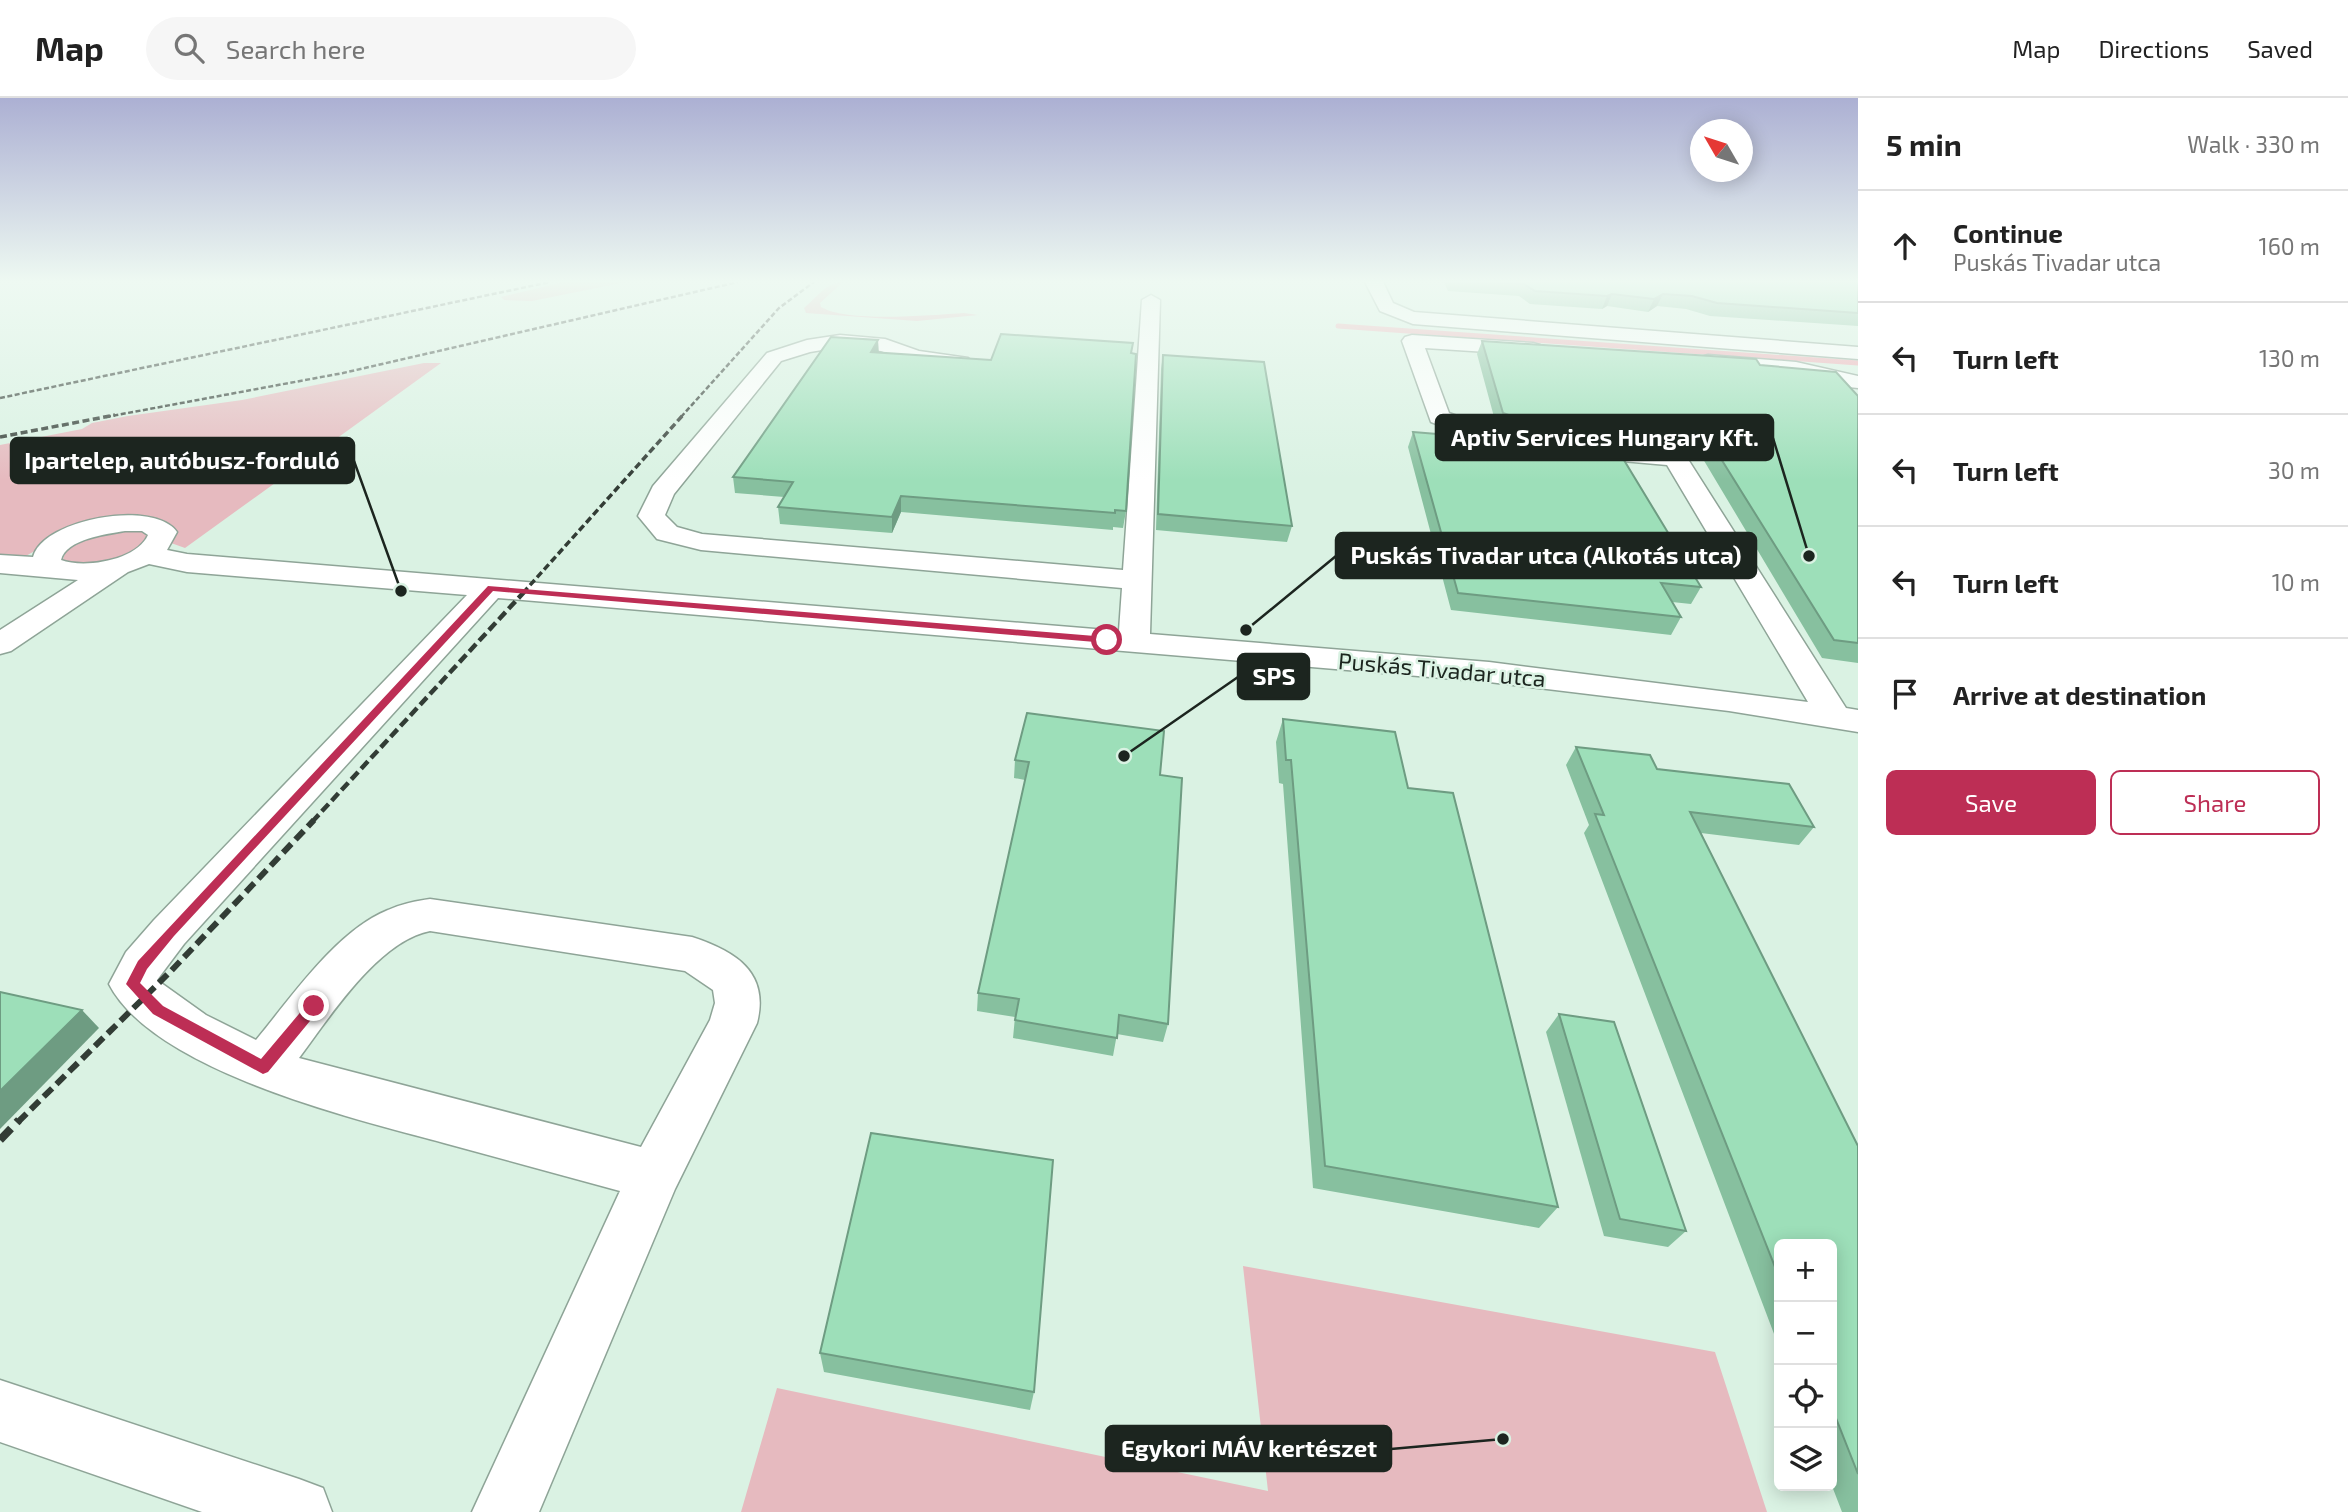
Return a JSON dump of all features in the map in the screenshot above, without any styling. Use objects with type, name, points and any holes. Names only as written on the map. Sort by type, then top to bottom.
[{"type":"street","points":[[801,348],[774,357],[662,492],[651,516],[667,533],[701,542],[1137,580]]},
{"type":"street","points":[[892,348],[915,357],[980,363]]},
{"type":"street","points":[[1134,642],[1142,348]]},
{"type":"street","points":[[1414,348],[1439,417],[1509,444],[1675,458],[1846,719]]},
{"type":"street","points":[[1511,348],[1796,368],[1839,380],[1858,382]]},
{"type":"street","points":[[1791,348],[1858,353]]},
{"type":"street","points":[[0,643],[136,559],[160,542],[163,535],[161,529],[148,523],[125,523],[87,530],[63,541],[47,554],[46,561],[50,567]]},
{"type":"street","name":"Puskás Tivadar utca","points":[[0,564],[87,572],[136,559],[491,588],[1489,672],[1729,701],[1846,719]]},
{"type":"street","points":[[491,588],[170,933],[142,965],[132,984],[158,1010],[263,1067],[310,1085],[654,1175]]},
{"type":"street","points":[[263,1067],[348,966],[375,939],[400,922],[430,915],[692,955],[713,965],[730,980],[739,998],[733,1023],[654,1175],[505,1512]]},
{"type":"street","points":[[0,1411],[299,1512]]},
{"type":"shaded area","points":[[424,363],[441,363],[185,548],[171,543],[166,524],[58,538],[24,557],[0,558],[0,445],[82,429],[92,423],[128,416],[242,400]]},
{"type":"shaded area","points":[[140,530],[147,535],[147,539],[119,558],[84,566],[63,559],[67,548],[103,531]]},
{"type":"shaded area","points":[[1243,1266],[1715,1352],[1767,1512],[741,1512],[777,1388],[1268,1491]]},
{"type":"building","points":[[823,348],[873,348],[871,352],[991,360],[996,348],[1132,348],[1131,353],[1136,354],[1126,511],[1115,510],[1115,513],[901,496],[892,517],[778,507],[793,482],[733,477]]},
{"type":"building","points":[[1484,348],[1588,348],[1756,359],[1760,365],[1836,372],[1858,396],[1858,643],[1834,640],[1708,438],[1520,419],[1503,413]]},
{"type":"building","points":[[1163,355],[1264,362],[1292,526],[1158,514]]},
{"type":"building","points":[[1413,432],[1510,440],[1509,436],[1616,447],[1701,587],[1661,583],[1681,617],[1458,593]]},
{"type":"building","points":[[1027,713],[1164,731],[1160,775],[1182,778],[1168,1024],[1119,1015],[1117,1038],[1015,1020],[1019,999],[978,993],[1029,762],[1015,760]]},
{"type":"building","points":[[1283,719],[1395,732],[1408,788],[1453,793],[1558,1207],[1325,1166],[1291,760],[1286,760]]},
{"type":"building","points":[[1576,747],[1650,755],[1657,769],[1789,784],[1814,827],[1690,812],[1858,1146],[1858,1474],[1837,1421],[1837,1239],[1774,1239],[1774,1264],[1595,814],[1604,815]]},
{"type":"building","points":[[0,992],[82,1010],[0,1091]]},
{"type":"building","points":[[1559,1014],[1614,1022],[1686,1231],[1620,1219]]},
{"type":"building","points":[[871,1133],[1053,1160],[1034,1392],[820,1353]]},
{"type":"waterway","points":[[1647,348],[1858,363]]},
{"type":"railway","points":[[0,398],[237,348]]},
{"type":"railway","points":[[106,417],[343,373],[452,348]]},
{"type":"railway","points":[[681,417],[743,348]]},
{"type":"railway","points":[[0,437],[115,415]]},
{"type":"railway","points":[[523,593],[683,415]]},
{"type":"railway","points":[[312,822],[525,591]]},
{"type":"railway","points":[[18,1122],[171,971],[314,820]]},
{"type":"railway","points":[[0,1140],[19,1120]]},
{"type":"place","name":"Aptiv Services Hungary Kft.","points":[[1809,556]]},
{"type":"place","name":"Ipartelep, autóbusz-forduló","points":[[401,591]]},
{"type":"place","name":"Puskás Tivadar utca (Alkotás utca)","points":[[1246,630]]},
{"type":"place","name":"SPS","points":[[1124,756]]},
{"type":"place","name":"Egykori MÁV kertészet","points":[[1503,1439]]},
{"type":"route","points":[[314,1006],[263,1067],[158,1010],[143,998],[132,984],[142,965],[170,933],[491,588],[1107,640]]}]
